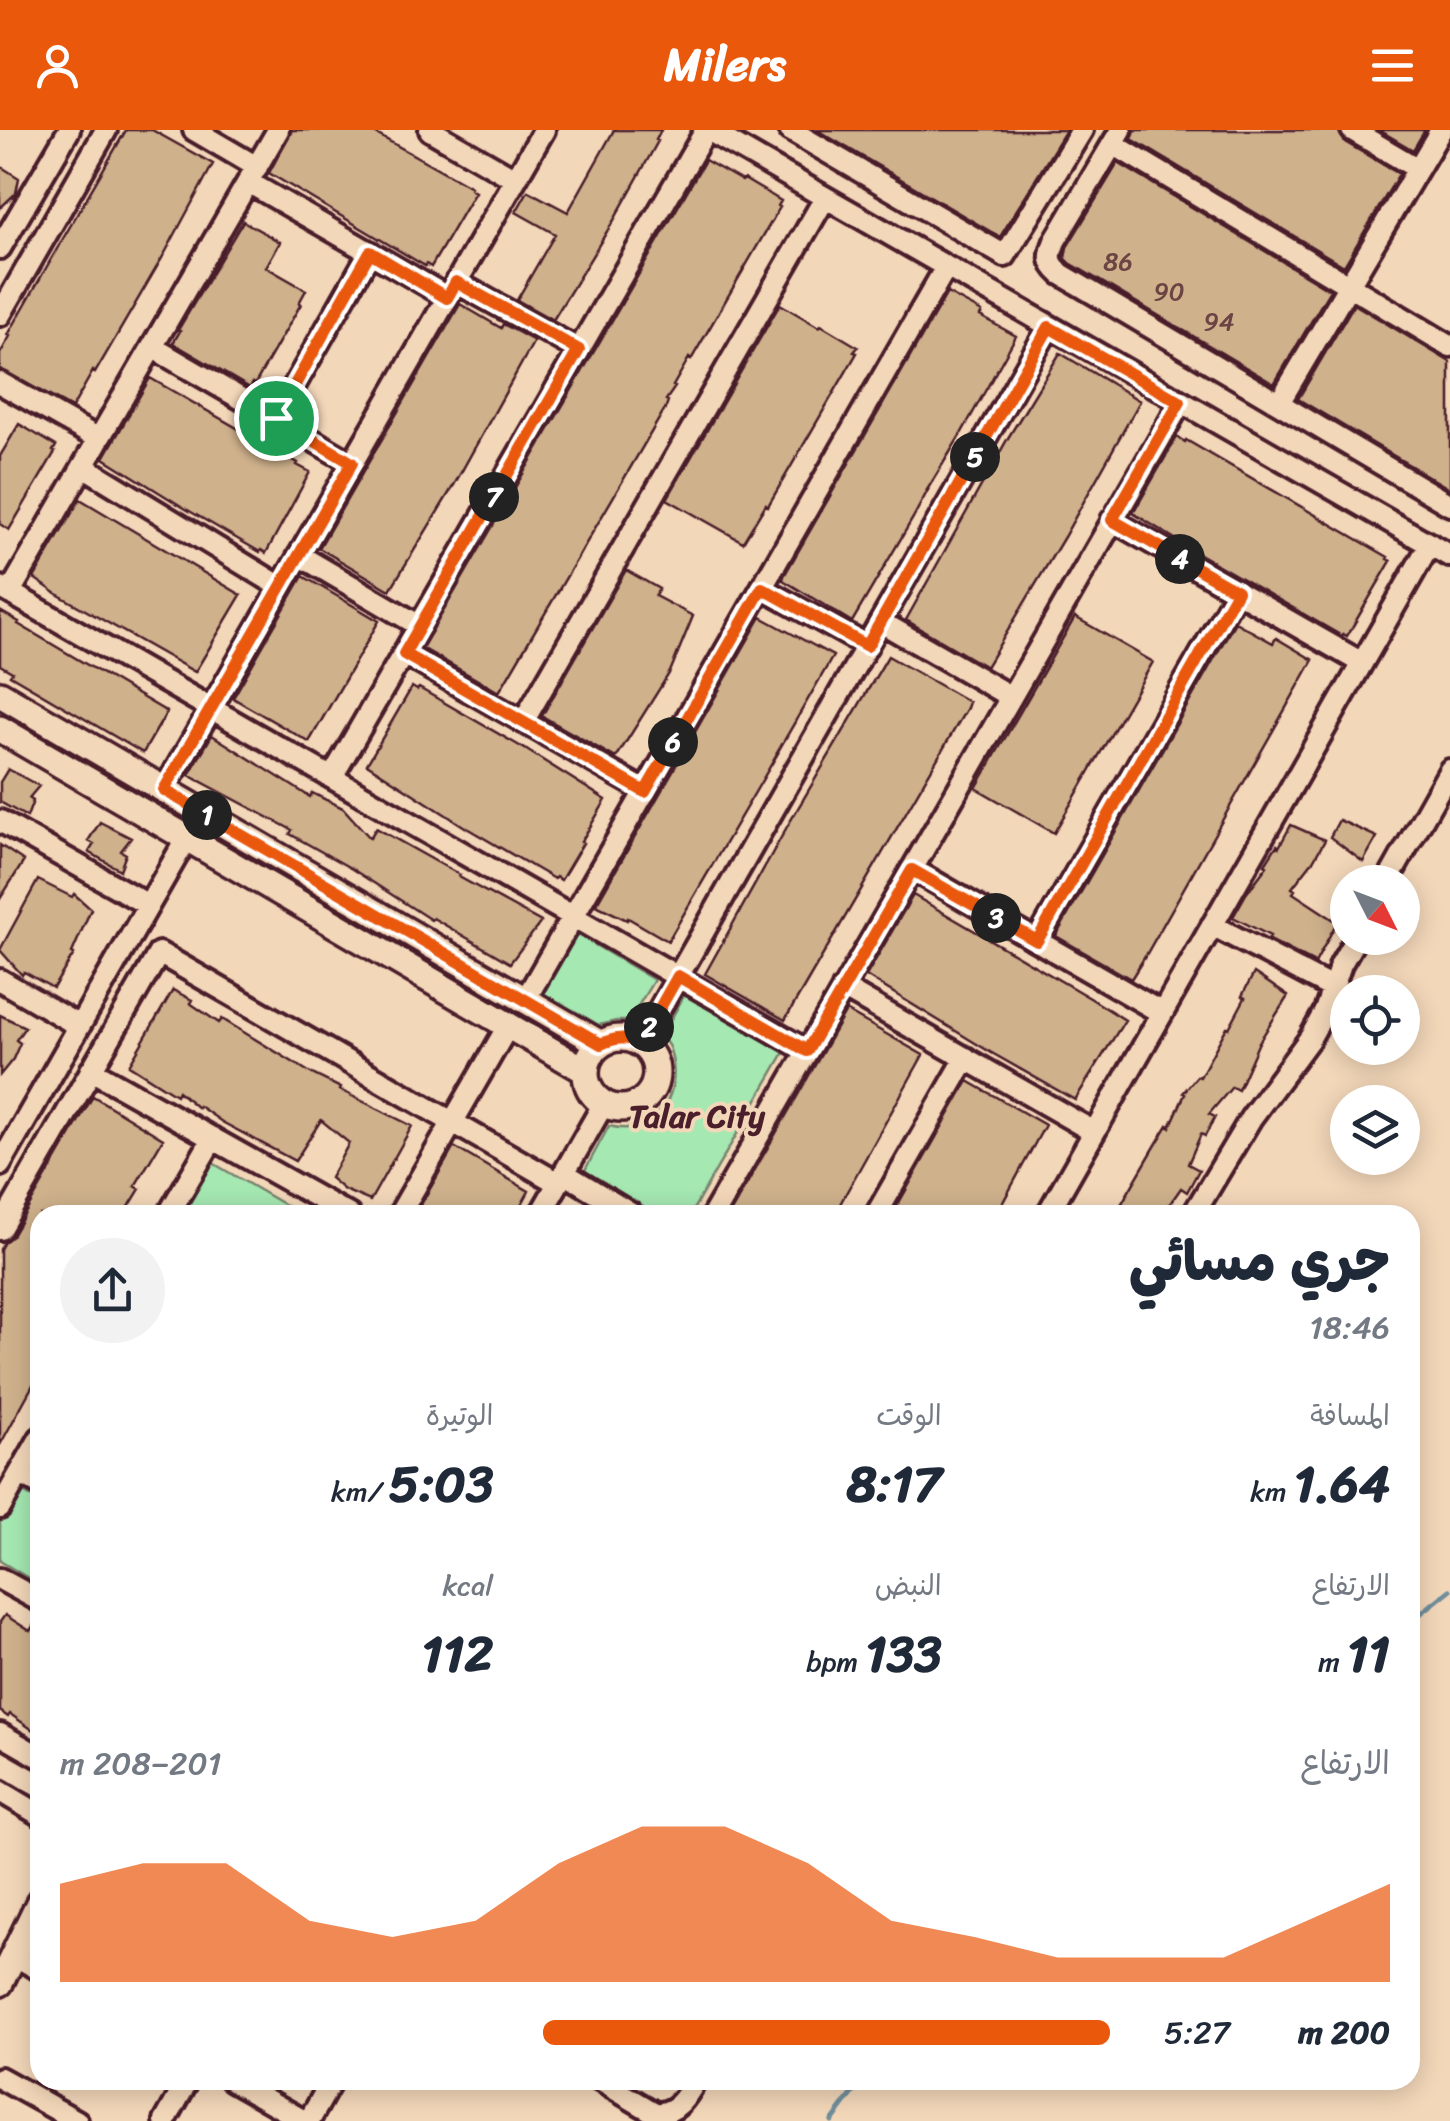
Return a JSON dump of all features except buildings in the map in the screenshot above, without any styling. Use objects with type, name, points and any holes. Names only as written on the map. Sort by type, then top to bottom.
[{"type":"street","points":[[0,248],[69,130]]},
{"type":"street","points":[[0,315],[106,130]]},
{"type":"street","points":[[194,130],[252,174],[370,252],[579,350]]},
{"type":"street","points":[[278,130],[83,466],[5,590],[807,1051]]},
{"type":"street","points":[[430,130],[516,179]]},
{"type":"street","points":[[164,790],[544,130]]},
{"type":"street","points":[[332,777],[707,130],[1450,556]]},
{"type":"street","points":[[790,130],[1005,256],[1082,130]]},
{"type":"street","points":[[1352,130],[1418,169]]},
{"type":"street","points":[[1279,403],[1441,130]]},
{"type":"street","points":[[1450,346],[1117,137],[1050,255],[1052,266],[1060,274],[1450,504]]},
{"type":"street","points":[[523,722],[825,198]]},
{"type":"street","points":[[276,418],[370,252]]},
{"type":"street","points":[[525,1000],[946,268]]},
{"type":"street","points":[[640,1043],[1049,327]]},
{"type":"street","points":[[152,347],[352,463]]},
{"type":"street","points":[[0,382],[99,439]]},
{"type":"street","points":[[719,1205],[1180,402]]},
{"type":"street","points":[[83,466],[281,587]]},
{"type":"street","points":[[1112,520],[1362,663]]},
{"type":"street","points":[[1052,1205],[1430,544]]},
{"type":"street","points":[[299,555],[420,626]]},
{"type":"street","points":[[762,588],[867,646]]},
{"type":"street","points":[[1037,941],[1237,591]]},
{"type":"street","points":[[880,622],[1011,697]]},
{"type":"street","points":[[404,654],[645,792]]},
{"type":"street","points":[[0,695],[601,1044]]},
{"type":"street","points":[[0,728],[586,1071]]},
{"type":"street","points":[[1397,865],[1450,770]]},
{"type":"street","points":[[0,821],[148,905]]},
{"type":"street","points":[[0,1164],[186,838]]},
{"type":"street","points":[[912,870],[1162,1013]]},
{"type":"street","points":[[1212,925],[1330,987]]},
{"type":"street","points":[[0,1229],[159,952],[452,1122],[614,1205]]},
{"type":"street","points":[[0,980],[79,1026]]},
{"type":"street","points":[[843,988],[1094,1132]]},
{"type":"street","points":[[1199,1205],[1251,1118],[1310,1038],[1330,994]]},
{"type":"street","points":[[404,1205],[508,1026]]},
{"type":"street","points":[[611,1039],[640,1043],[652,1054],[656,1065],[657,1077],[648,1098],[626,1109],[615,1109],[594,1097],[586,1071],[592,1052],[611,1039]]},
{"type":"street","points":[[882,1205],[966,1058]]},
{"type":"street","points":[[92,1070],[331,1205]]},
{"type":"street","points":[[546,1205],[604,1104]]},
{"type":"street","points":[[174,1205],[213,1138]]},
{"type":"street","points":[[0,1508],[30,1456]]},
{"type":"street","points":[[20,1473],[30,1478]]},
{"type":"street","points":[[0,1579],[30,1596]]},
{"type":"street","points":[[0,1734],[30,1751]]},
{"type":"street","points":[[0,1791],[30,1809]]},
{"type":"street","points":[[0,1983],[30,1922]]},
{"type":"street","points":[[14,1955],[30,1964]]},
{"type":"street","points":[[0,2078],[77,2121]]},
{"type":"street","points":[[165,2121],[182,2090]]},
{"type":"street","points":[[250,2090],[306,2121],[326,2090]]},
{"type":"street","points":[[616,2090],[655,2113],[664,2114],[679,2105],[689,2090]]},
{"type":"green space","points":[[573,932],[654,980],[629,1021],[599,1025],[539,991]]},
{"type":"green space","points":[[685,994],[785,1051],[696,1205],[638,1205],[584,1172],[609,1126],[639,1126],[651,1120],[668,1100],[674,1073],[669,1049],[661,1037]]},
{"type":"green space","points":[[206,1159],[285,1205],[180,1205]]},
{"type":"green space","points":[[18,1489],[30,1496],[30,1579],[0,1561],[0,1521]]},
{"type":"waterway","points":[[1420,1614],[1450,1590]]},
{"type":"waterway","points":[[832,2121],[855,2090]]},
{"type":"district","name":"Talar City","points":[[697,1116]]},
{"type":"route","points":[[370,252],[447,298],[456,282],[579,350],[404,654],[645,792],[762,588],[867,646],[1049,327],[1180,402],[1112,520],[1237,591],[1037,941],[912,870],[807,1051],[678,976],[640,1043],[622,1038],[601,1044],[164,790],[352,463],[276,418],[370,252]]}]
